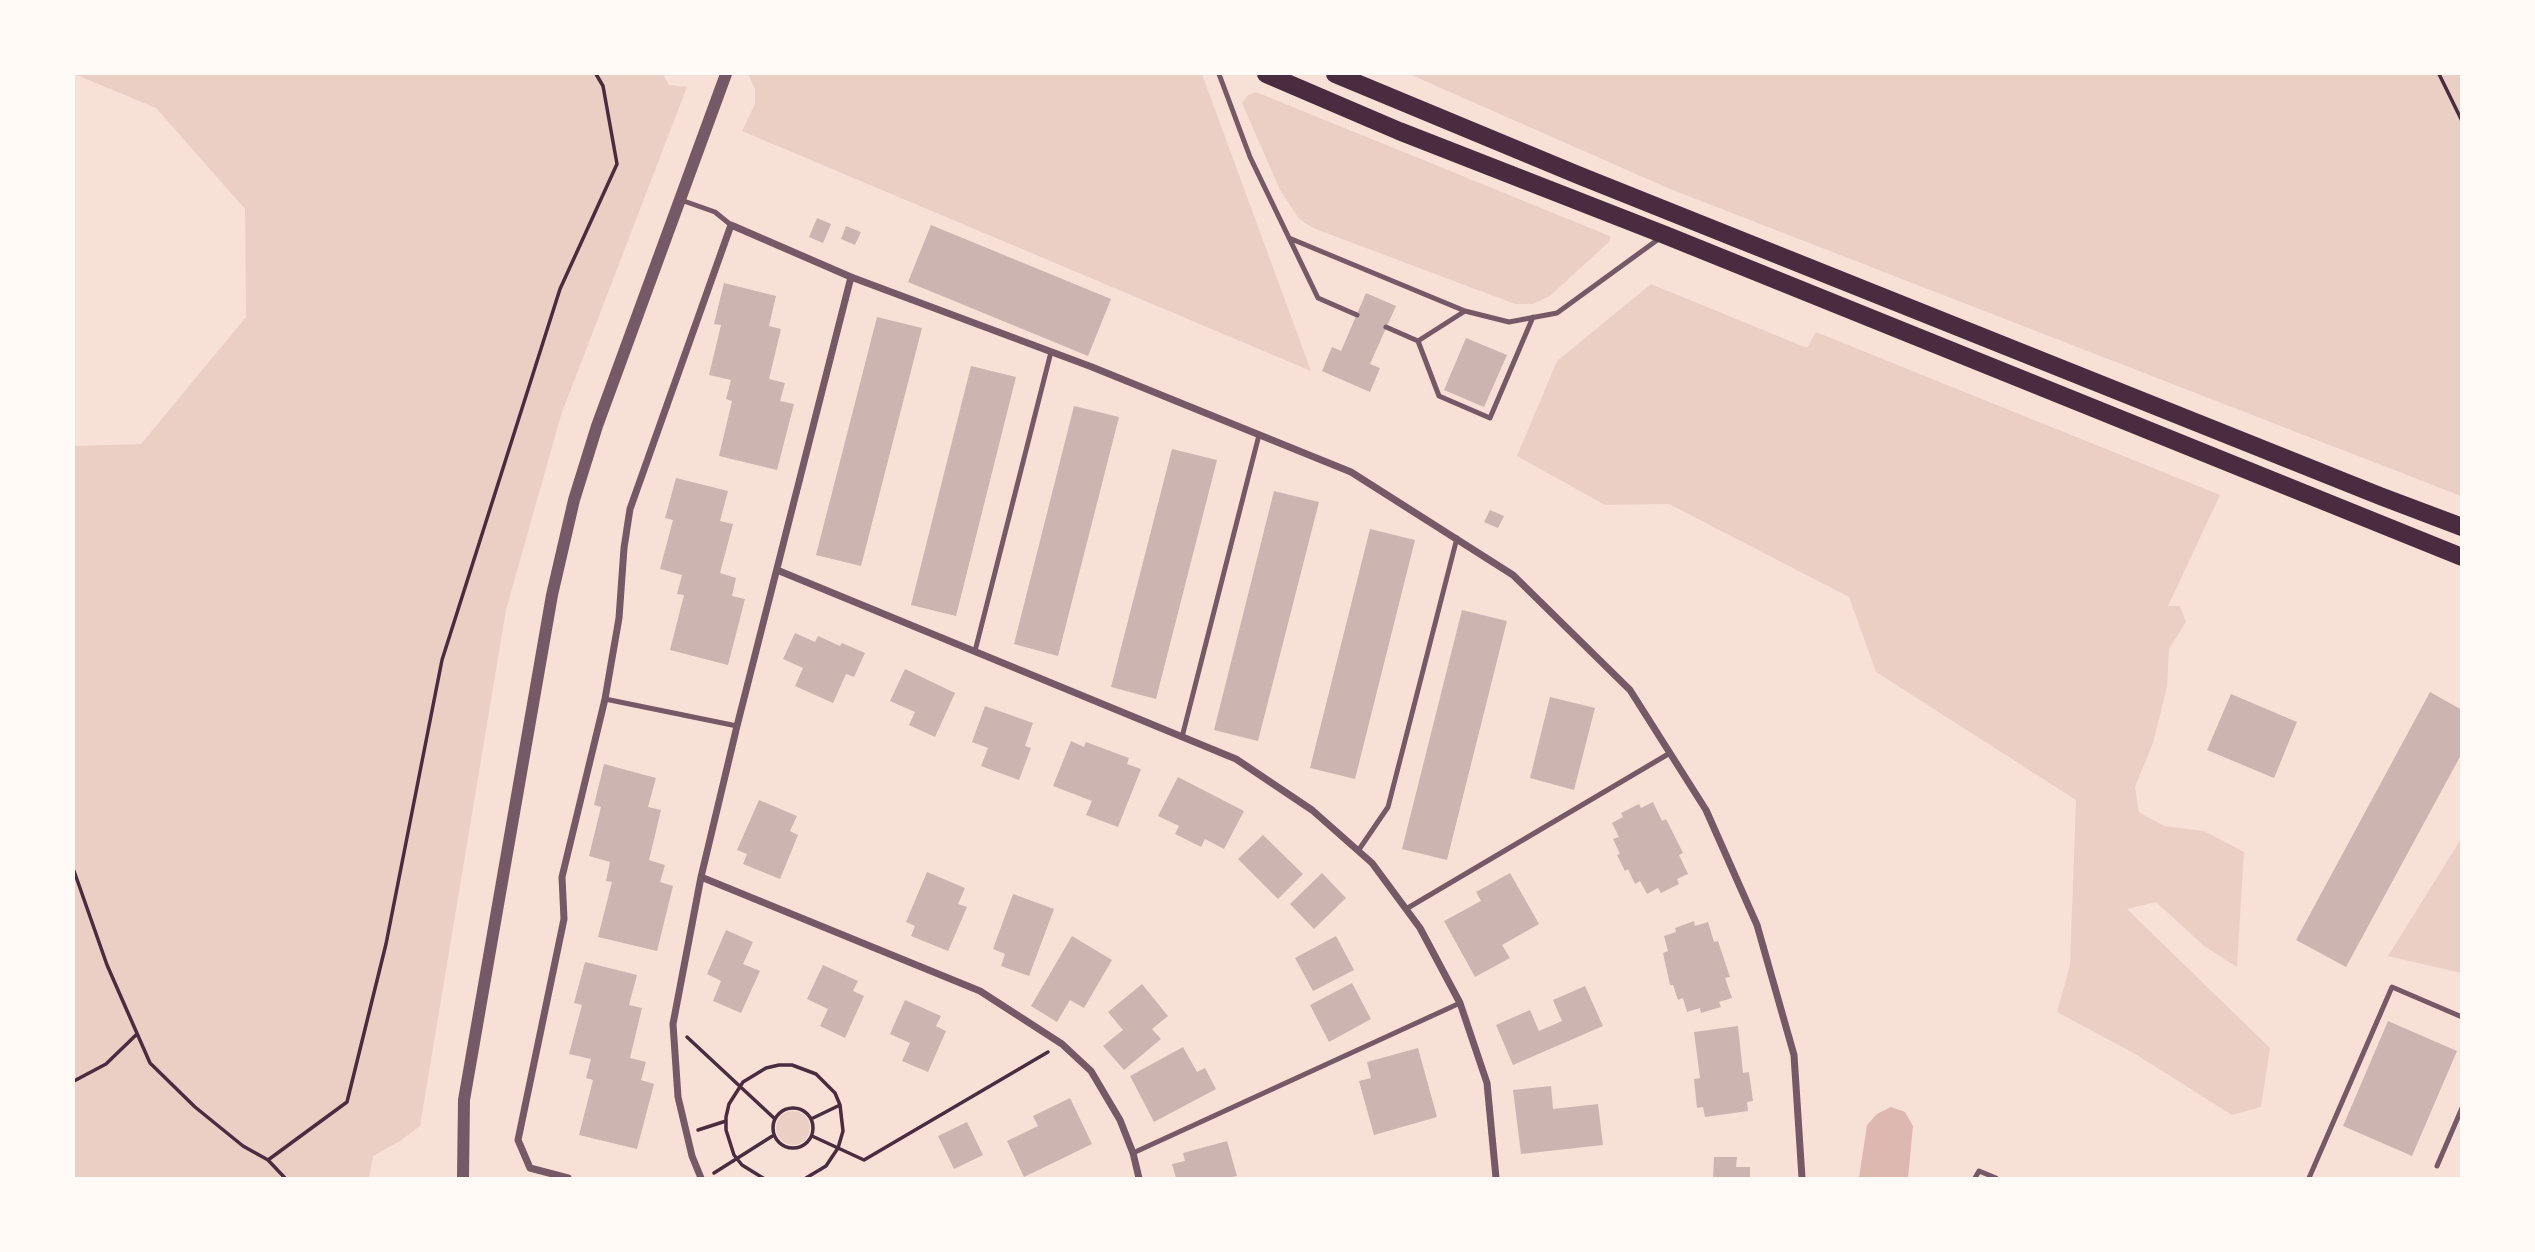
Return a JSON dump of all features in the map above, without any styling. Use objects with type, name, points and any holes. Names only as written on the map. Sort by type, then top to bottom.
[{"type":"main road","points":[[1266,74],[1399,131],[1665,235],[2462,557]]},
{"type":"main road","points":[[1335,74],[1578,175],[2462,527]]},
{"type":"street","points":[[463,1178],[464,1100],[552,595],[574,500],[597,426],[726,74]]},
{"type":"street","points":[[568,1178],[530,1168],[518,1140],[564,919],[562,877],[605,699],[619,618],[624,548],[631,509],[731,225],[852,277],[1051,352],[1351,472],[1513,575],[1630,690],[1706,810],[1757,925],[1794,1055],[1801,1178]]},
{"type":"street","points":[[703,1178],[692,1156],[678,1097],[673,1024],[701,877],[737,726],[852,277]]},
{"type":"street","points":[[777,570],[1236,759],[1312,810],[1372,863],[1420,928],[1460,1003],[1487,1083],[1496,1178]]},
{"type":"street","points":[[701,877],[980,991],[1062,1044],[1091,1071],[1120,1120],[1139,1178]]},
{"type":"lane","points":[[1219,74],[1250,157],[1318,298],[1357,315]]},
{"type":"lane","points":[[680,200],[715,212],[731,225]]},
{"type":"lane","points":[[1289,238],[1465,311],[1509,322],[1557,313],[1665,235]]},
{"type":"lane","points":[[1418,341],[1465,311]]},
{"type":"lane","points":[[1386,327],[1418,341],[1439,396],[1490,418],[1534,317]]},
{"type":"lane","points":[[975,651],[1051,352]]},
{"type":"lane","points":[[1182,737],[1259,435]]},
{"type":"lane","points":[[1358,851],[1388,807],[1457,538]]},
{"type":"lane","points":[[605,699],[737,726]]},
{"type":"lane","points":[[1406,909],[1670,753]]},
{"type":"lane","points":[[2309,1178],[2392,987],[2462,1017]]},
{"type":"lane","points":[[1133,1153],[1460,1003]]},
{"type":"lane","points":[[2437,1166],[2462,1108]]},
{"type":"lane","points":[[1975,1178],[1979,1171],[1996,1178]]},
{"type":"path","points":[[268,1160],[347,1102],[386,944],[442,660],[561,289],[617,164],[603,86],[596,74]]},
{"type":"path","points":[[2439,74],[2462,121]]},
{"type":"path","points":[[74,871],[107,965],[149,1063],[195,1107],[243,1146],[268,1160],[285,1178]]},
{"type":"path","points":[[673,1024],[775,1119]]},
{"type":"path","points":[[74,1082],[106,1064],[137,1034]]},
{"type":"path","points":[[811,1136],[863,1160],[1062,1044]]},
{"type":"path","points":[[760,1178],[743,1165],[729,1143],[726,1121],[729,1104],[740,1086],[754,1074],[765,1068],[792,1065],[816,1074],[827,1082],[840,1105],[843,1131],[838,1148],[826,1166],[806,1178]]},
{"type":"path","points":[[811,1119],[840,1105]]},
{"type":"path","points":[[794,1108],[802,1110],[811,1119],[811,1136],[800,1147],[785,1146],[774,1135],[775,1119],[780,1113],[794,1108]]},
{"type":"path","points":[[687,1134],[726,1121]]},
{"type":"path","points":[[703,1178],[774,1135]]},
{"type":"shaded area","points":[[74,74],[663,74],[669,85],[687,87],[561,415],[506,610],[420,1126],[373,1156],[369,1178],[74,1178],[74,446],[141,444],[246,317],[245,209],[156,108]]},
{"type":"shaded area","points":[[748,74],[1202,74],[1311,371],[742,131],[755,104],[755,89]]},
{"type":"shaded area","points":[[1409,74],[2461,74],[2461,496],[1670,189]]},
{"type":"shaded area","points":[[1256,92],[1610,236],[1610,241],[1550,296],[1533,304],[1515,304],[1313,228],[1299,219],[1280,190],[1242,103],[1248,95]]},
{"type":"shaded area","points":[[1651,284],[1807,348],[1816,332],[2220,495],[2168,606],[2180,606],[2186,622],[2169,649],[2167,687],[2153,743],[2135,787],[2139,812],[2164,826],[2204,831],[2244,852],[2237,967],[2204,946],[2156,902],[2127,909],[2270,1048],[2261,1107],[2232,1115],[2137,1055],[2057,1012],[2070,965],[2076,800],[1876,672],[1849,597],[1669,504],[1605,505],[1517,456],[1557,361]]},
{"type":"shaded area","points":[[2461,839],[2461,973],[2388,956]]},
{"type":"shaded area","points":[[1891,1107],[1905,1112],[1913,1126],[1908,1178],[1859,1178],[1867,1125],[1877,1114]]},
{"type":"shaded area","points":[[793,1111],[805,1116],[810,1128],[805,1140],[793,1145],[781,1140],[776,1128],[781,1116]]},
{"type":"building","points":[[817,218],[831,224],[823,243],[809,237]]},
{"type":"building","points":[[931,225],[1111,299],[1088,356],[908,282]]},
{"type":"building","points":[[846,226],[861,232],[855,245],[841,239]]},
{"type":"building","points":[[724,283],[776,296],[769,326],[781,329],[769,379],[785,383],[780,401],[794,404],[777,470],[719,456],[732,401],[726,399],[731,380],[709,375],[721,325],[714,324]]},
{"type":"building","points":[[1366,293],[1396,306],[1370,364],[1380,368],[1370,392],[1322,371],[1332,347],[1341,351]]},
{"type":"building","points":[[877,317],[922,328],[861,566],[816,555]]},
{"type":"building","points":[[1466,338],[1507,355],[1484,407],[1444,390]]},
{"type":"building","points":[[971,366],[1016,377],[956,616],[911,605]]},
{"type":"building","points":[[1074,406],[1119,417],[1058,656],[1014,644]]},
{"type":"building","points":[[1172,449],[1217,460],[1156,699],[1111,687]]},
{"type":"building","points":[[676,478],[728,491],[720,521],[733,524],[720,573],[736,578],[732,596],[745,599],[728,665],[670,650],[684,595],[677,594],[682,575],[660,569],[673,520],[665,518]]},
{"type":"building","points":[[1274,491],[1319,502],[1258,741],[1214,730]]},
{"type":"building","points":[[1490,510],[1504,516],[1498,528],[1484,522]]},
{"type":"building","points":[[1370,529],[1415,540],[1355,779],[1310,768]]},
{"type":"building","points":[[1462,610],[1507,621],[1447,860],[1402,849]]},
{"type":"building","points":[[795,633],[815,642],[818,636],[865,653],[854,677],[846,674],[833,703],[795,686],[803,668],[783,659]]},
{"type":"building","points":[[905,669],[955,693],[935,737],[909,725],[915,712],[890,701]]},
{"type":"building","points":[[2430,692],[2462,710],[2462,753],[2346,967],[2296,940]]},
{"type":"building","points":[[2231,694],[2297,722],[2274,778],[2207,750]]},
{"type":"building","points":[[1550,697],[1595,708],[1574,790],[1530,778]]},
{"type":"building","points":[[985,706],[1033,723],[1025,746],[1031,748],[1019,780],[981,766],[988,748],[972,742]]},
{"type":"building","points":[[1071,741],[1084,747],[1086,742],[1129,758],[1127,764],[1141,769],[1118,827],[1086,815],[1092,801],[1053,786]]},
{"type":"building","points":[[604,764],[656,778],[648,807],[661,810],[649,860],[665,865],[660,882],[673,886],[657,951],[598,937],[612,882],[606,881],[610,862],[589,856],[601,807],[594,805]]},
{"type":"building","points":[[1178,777],[1244,811],[1224,849],[1205,839],[1201,847],[1175,834],[1179,826],[1158,816]]},
{"type":"building","points":[[759,800],[797,816],[790,831],[798,835],[780,879],[743,864],[747,854],[737,850]]},
{"type":"building","points":[[1653,802],[1662,821],[1666,819],[1683,853],[1679,855],[1688,874],[1677,879],[1679,884],[1661,893],[1658,888],[1647,894],[1640,881],[1635,884],[1628,869],[1625,871],[1617,855],[1620,854],[1613,839],[1619,837],[1612,823],[1623,817],[1621,813],[1639,804],[1641,808]]},
{"type":"building","points":[[1263,835],[1303,874],[1278,899],[1238,859]]},
{"type":"building","points":[[927,872],[965,888],[958,904],[967,907],[948,951],[911,936],[915,926],[906,922]]},
{"type":"building","points":[[1322,873],[1346,898],[1314,929],[1290,904]]},
{"type":"building","points":[[1510,873],[1539,924],[1502,945],[1510,958],[1475,977],[1444,921],[1481,901],[1476,892]]},
{"type":"building","points":[[1013,894],[1054,909],[1029,976],[1001,966],[1005,954],[993,949]]},
{"type":"building","points":[[1694,921],[1695,926],[1708,922],[1714,942],[1718,941],[1730,977],[1725,978],[1732,998],[1719,1002],[1721,1007],[1701,1013],[1700,1008],[1687,1012],[1683,998],[1678,1000],[1673,985],[1670,985],[1663,953],[1668,951],[1664,936],[1676,932],[1675,928]]},
{"type":"building","points":[[726,930],[753,942],[743,964],[760,971],[741,1013],[713,1001],[721,981],[707,974]]},
{"type":"building","points":[[1072,936],[1112,960],[1084,1008],[1070,1000],[1057,1022],[1031,1006]]},
{"type":"building","points":[[1336,936],[1354,970],[1313,991],[1295,958]]},
{"type":"building","points":[[585,962],[637,975],[629,1005],[642,1008],[630,1058],[646,1062],[641,1080],[654,1084],[637,1149],[579,1135],[593,1080],[586,1078],[591,1059],[569,1054],[582,1005],[574,1003]]},
{"type":"building","points":[[823,965],[858,981],[853,991],[864,996],[845,1038],[820,1026],[828,1009],[807,999]]},
{"type":"building","points":[[1352,983],[1371,1019],[1329,1042],[1310,1005]]},
{"type":"building","points":[[1142,984],[1168,1016],[1152,1029],[1161,1039],[1124,1070],[1103,1046],[1123,1030],[1108,1012]]},
{"type":"building","points":[[1585,986],[1603,1026],[1513,1065],[1496,1025],[1530,1010],[1539,1031],[1562,1021],[1553,1000]]},
{"type":"building","points":[[905,1000],[941,1016],[936,1026],[946,1031],[928,1072],[902,1061],[910,1043],[890,1034]]},
{"type":"building","points":[[2388,1021],[2457,1051],[2412,1156],[2343,1126]]},
{"type":"building","points":[[1738,1026],[1743,1073],[1749,1072],[1753,1101],[1747,1102],[1748,1111],[1705,1117],[1703,1107],[1697,1108],[1694,1079],[1700,1078],[1694,1032]]},
{"type":"building","points":[[1183,1047],[1197,1072],[1205,1068],[1216,1089],[1154,1122],[1130,1076]]},
{"type":"building","points":[[1418,1048],[1437,1117],[1374,1135],[1359,1081],[1371,1078],[1367,1062]]},
{"type":"building","points":[[1551,1086],[1553,1109],[1598,1104],[1603,1145],[1521,1154],[1513,1090]]},
{"type":"building","points":[[1070,1098],[1092,1144],[1024,1177],[1007,1141],[1038,1126],[1033,1116]]},
{"type":"building","points":[[967,1122],[983,1155],[954,1169],[938,1136]]},
{"type":"building","points":[[1227,1141],[1237,1176],[1176,1178],[1172,1164],[1185,1161],[1183,1153]]},
{"type":"building","points":[[1714,1157],[1737,1157],[1736,1167],[1750,1167],[1750,1178],[1713,1178]]}]
